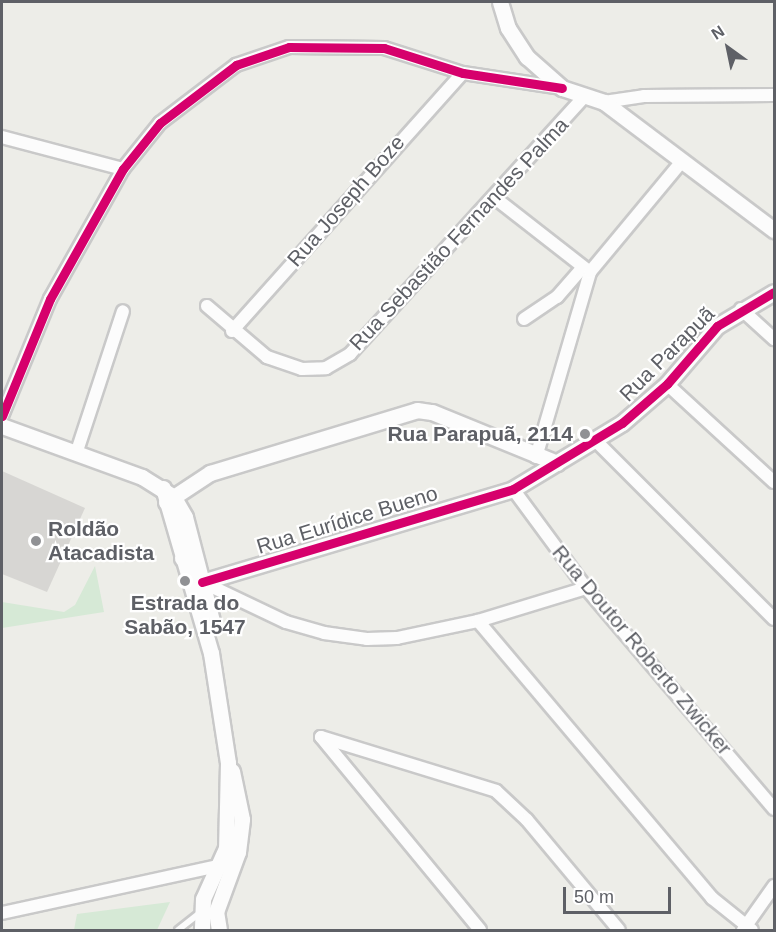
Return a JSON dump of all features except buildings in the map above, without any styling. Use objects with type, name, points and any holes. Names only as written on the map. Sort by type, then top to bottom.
[{"type":"street","points":[[500,2],[508,28],[527,57],[562,88]]},
{"type":"street","points":[[2,416],[50,299],[123,169],[160,123],[195,93],[236,65],[289,47],[384,48],[463,73],[562,88],[604,102],[644,96],[774,95]]},
{"type":"street","name":"Rua Joseph Boze","points":[[232,331],[463,73]]},
{"type":"street","name":"Rua Sebastião Fernandes Palma","points":[[207,306],[232,331],[267,357],[303,369],[326,368],[350,354],[495,198],[584,97]]},
{"type":"street","points":[[604,102],[774,230]]},
{"type":"street","points":[[2,137],[123,169]]},
{"type":"street","points":[[524,319],[558,297],[586,270],[682,161]]},
{"type":"street","points":[[495,198],[586,270]]},
{"type":"street","points":[[536,457],[586,270]]},
{"type":"street","name":"Rua Parapuã","points":[[557,463],[595,440],[668,384],[698,346],[741,309],[774,292]]},
{"type":"street","points":[[741,309],[774,339]]},
{"type":"street","points":[[77,451],[123,311]]},
{"type":"street","points":[[668,384],[774,482]]},
{"type":"street","points":[[167,495],[210,472],[417,411],[432,412],[536,457],[557,463]]},
{"type":"street","points":[[2,426],[77,451],[167,495],[185,517],[213,629],[212,653]]},
{"type":"street","points":[[595,440],[774,619]]},
{"type":"street","name":"Rua Eurídice Bueno","points":[[507,491],[525,475],[536,457]]},
{"type":"street","name":"Rua Eurídice Bueno","points":[[202,582],[507,491],[557,463]]},
{"type":"street","name":"Rua Doutor Roberto Zwicker","points":[[507,491],[586,588],[774,809]]},
{"type":"street","points":[[167,495],[182,558],[212,653],[228,763],[242,816],[234,860],[216,912],[219,930]]},
{"type":"street","points":[[182,558],[202,582],[235,600],[324,633],[397,638],[478,621],[586,588]]},
{"type":"street","points":[[478,621],[712,898],[747,929],[774,886]]},
{"type":"street","points":[[480,930],[321,737],[496,791],[527,820],[620,930]]},
{"type":"street","points":[[202,930],[202,911],[216,868],[226,849],[228,763]]},
{"type":"street","points":[[2,913],[216,868],[234,860]]},
{"type":"lane","points":[[178,930],[202,911]]},
{"type":"green space","points":[[95,566],[104,612],[2,628],[2,602],[64,612],[75,605]]},
{"type":"green space","points":[[170,902],[157,930],[74,930],[77,914]]},
{"type":"cycle path","points":[[2,416],[50,299],[123,169],[160,123],[236,65],[289,47],[384,48],[463,73],[562,88]]},
{"type":"cycle path","points":[[202,582],[513,489],[622,423],[667,384],[717,326],[774,292]]},
{"type":"place","name":"Rua Parapuã, 2114","points":[[585,434]]},
{"type":"place","name":"Roldão Atacadista","points":[[36,541]]},
{"type":"place","name":"Estrada do Sabão, 1547","points":[[185,581]]}]
